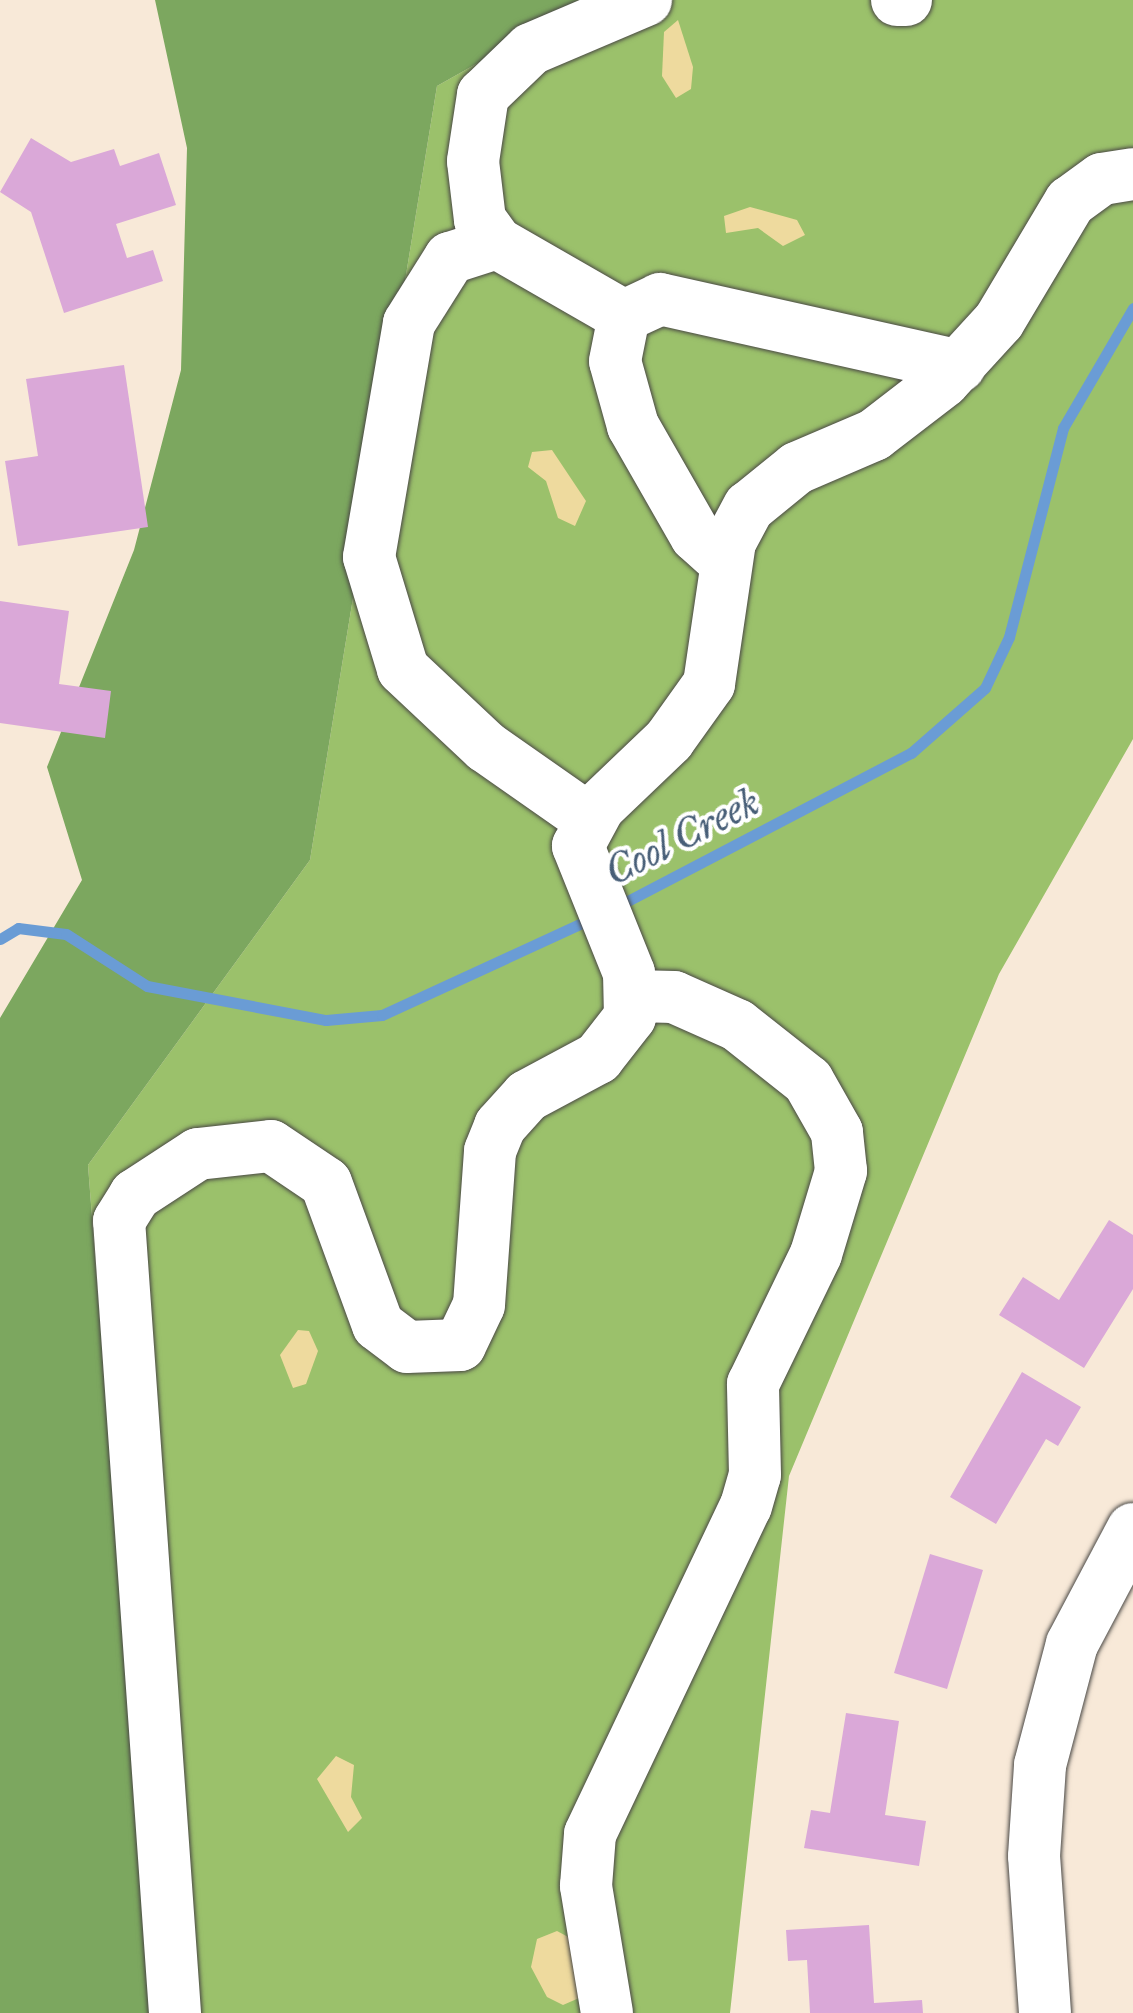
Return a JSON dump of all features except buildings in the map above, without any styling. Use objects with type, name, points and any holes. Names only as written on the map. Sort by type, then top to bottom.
[{"type":"street","points":[[624,316],[497,244],[480,220],[473,161],[483,94],[531,49],[646,0]]},
{"type":"street","points":[[897,0],[906,0]]},
{"type":"street","points":[[175,2013],[119,1221],[135,1195],[198,1154],[271,1146],[326,1183],[378,1325],[407,1347],[460,1344],[479,1305],[490,1151],[500,1126],[527,1096],[598,1058],[622,1034],[631,984],[582,875],[578,846],[589,819],[709,684],[726,563],[768,486],[874,435],[960,366],[999,321],[1070,202],[1102,178],[1133,174]]},
{"type":"street","points":[[497,244],[450,258],[409,323],[368,557],[403,670],[486,747],[589,819]]},
{"type":"street","points":[[624,316],[660,299],[960,366]]},
{"type":"street","points":[[624,316],[615,361],[634,426],[696,536],[726,563]]},
{"type":"street","points":[[606,2013],[586,1886],[590,1834],[746,1506],[755,1476],[754,1384],[838,1199],[841,1171],[838,1132],[808,1081],[737,1025],[631,984]]},
{"type":"street","points":[[1045,2013],[1034,1856],[1040,1764],[1072,1644],[1133,1529]]},
{"type":"green space","points":[[155,0],[590,0],[437,86],[310,860],[88,1165],[153,2013],[0,2013],[0,1018],[82,880],[47,767],[134,550],[181,370],[187,148]]},
{"type":"green space","points":[[590,0],[1133,0],[1133,739],[999,974],[789,1476],[730,2013],[153,2013],[88,1165],[310,860],[437,86]]},
{"type":"sand","points":[[678,20],[693,67],[691,89],[676,98],[662,76],[664,32]]},
{"type":"sand","points":[[750,207],[797,220],[805,235],[783,246],[758,228],[726,233],[724,216]]},
{"type":"sand","points":[[552,450],[586,501],[575,526],[558,518],[546,481],[528,467],[532,452]]},
{"type":"sand","points":[[298,1330],[309,1331],[318,1351],[306,1384],[293,1388],[280,1355]]},
{"type":"sand","points":[[336,1756],[354,1765],[351,1797],[362,1818],[348,1832],[317,1779]]},
{"type":"sand","points":[[557,1931],[572,1939],[586,1995],[563,2005],[547,1997],[531,1967],[537,1939]]},
{"type":"waterway","name":"Cool Creek","points":[[618,906],[911,753],[985,688],[1009,637],[1063,428],[1133,308]]},
{"type":"waterway","name":"Cool Creek","points":[[0,939],[18,928],[66,934],[147,986],[326,1020],[382,1015],[593,918]]}]
